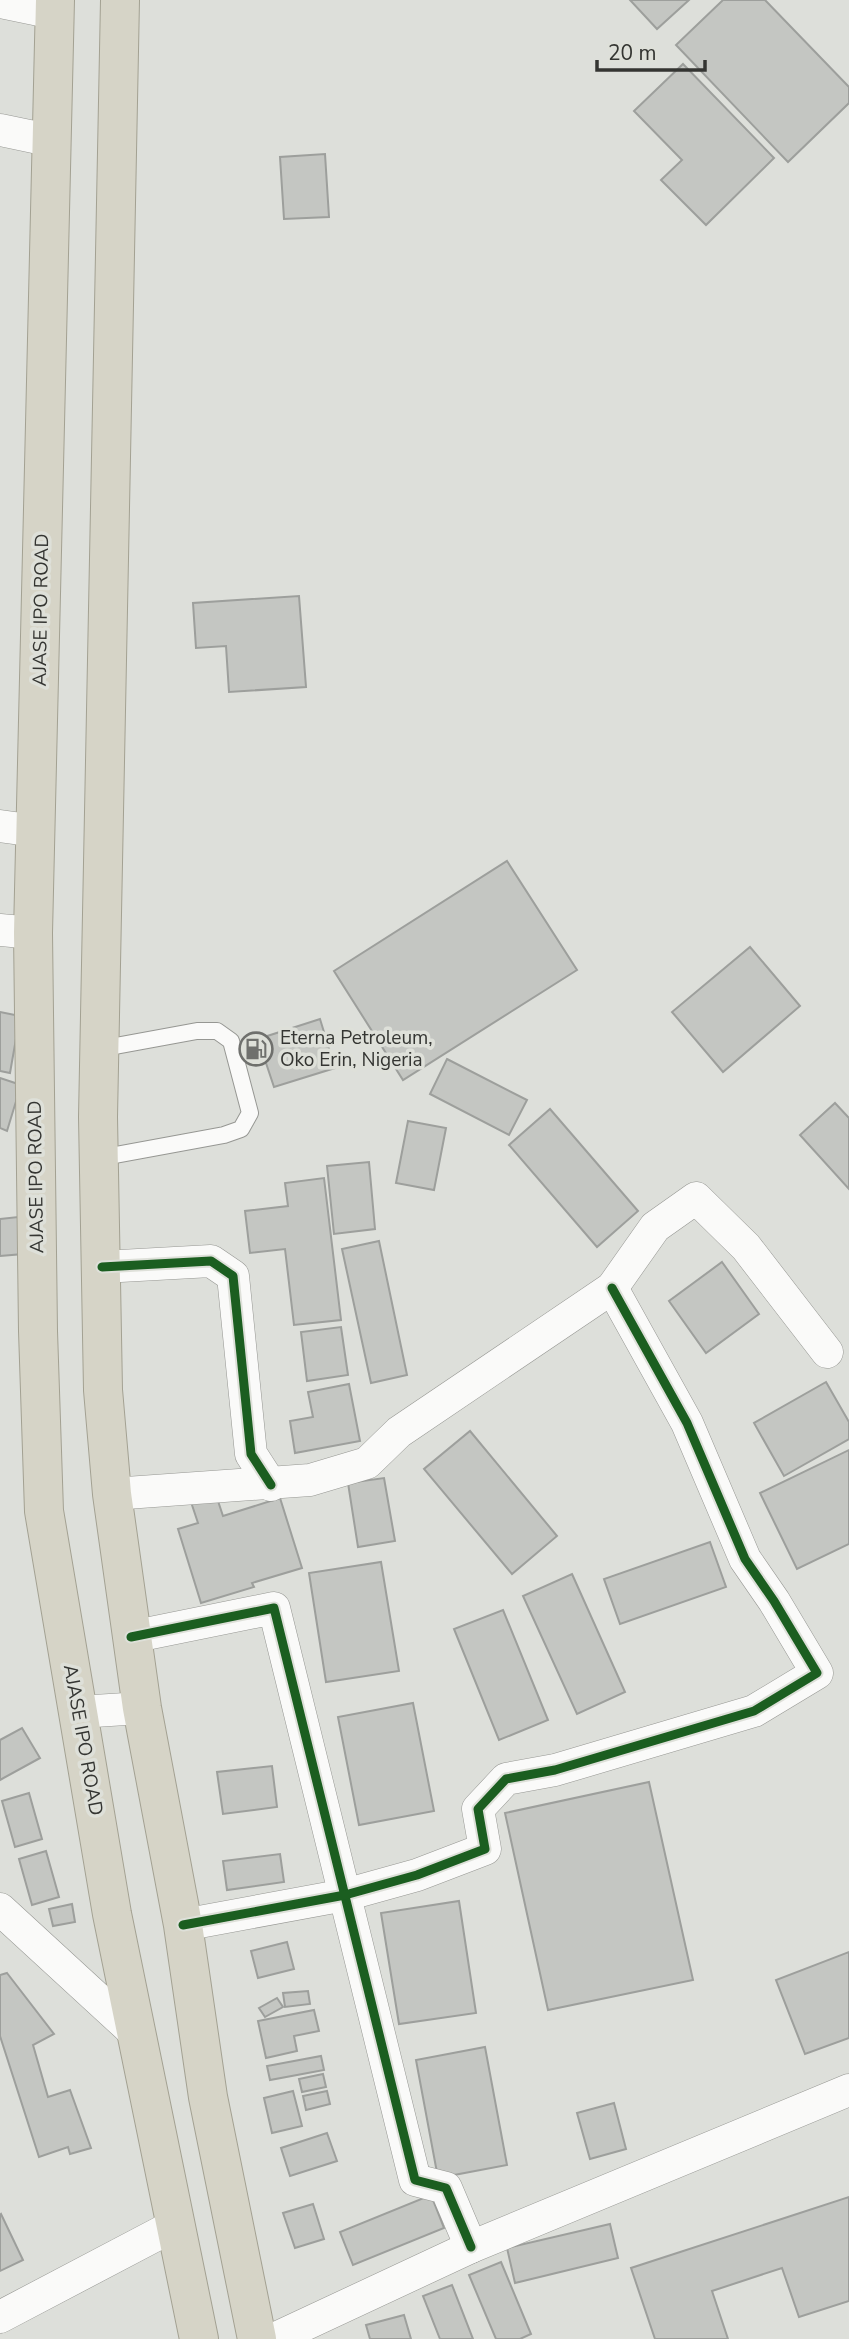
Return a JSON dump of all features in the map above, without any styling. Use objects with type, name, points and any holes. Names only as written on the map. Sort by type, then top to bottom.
[{"type":"highway","points":[[121,0],[99,1049],[103,1390],[112,1494],[142,1708],[183,1926],[208,2097],[257,2339]]},
{"type":"highway","name":"AJASE IPO ROAD","points":[[54,7],[53,141],[18,829],[17,931],[38,1304],[44,1511],[112,1914],[199,2339]]},
{"type":"street","points":[[0,2],[54,7]]},
{"type":"street","points":[[0,130],[53,141]]},
{"type":"street","points":[[112,1494],[271,1485],[310,1480],[367,1463],[398,1432],[612,1288],[655,1227],[696,1198],[746,1247],[827,1352]]},
{"type":"street","points":[[102,1267],[211,1261],[233,1276],[251,1454],[271,1485]]},
{"type":"street","points":[[183,1926],[345,1895],[417,1875],[485,1849],[478,1809],[506,1779],[555,1770],[754,1710],[817,1673],[745,1559],[687,1423],[612,1288]]},
{"type":"street","points":[[131,1637],[274,1608],[415,2180],[446,2188],[471,2247]]},
{"type":"street","points":[[78,1712],[142,1708]]},
{"type":"street","points":[[0,1909],[136,2034]]},
{"type":"street","points":[[274,2339],[471,2247],[849,2090]]},
{"type":"street","points":[[0,2317],[175,2225]]},
{"type":"lane","points":[[99,1049],[197,1031],[217,1031],[231,1041],[250,1113],[241,1129],[223,1135],[99,1158]]},
{"type":"building","points":[[630,0],[689,0],[657,29]]},
{"type":"building","points":[[723,0],[765,0],[849,87],[849,103],[788,162],[676,45]]},
{"type":"building","points":[[683,64],[774,158],[706,225],[661,180],[682,160],[634,111]]},
{"type":"building","points":[[325,154],[329,217],[284,219],[280,157]]},
{"type":"building","points":[[299,596],[306,687],[229,692],[226,646],[196,648],[193,603]]},
{"type":"building","points":[[507,861],[577,970],[403,1080],[334,971]]},
{"type":"building","points":[[750,947],[800,1006],[723,1072],[672,1012]]},
{"type":"building","points":[[0,1012],[20,1016],[10,1073],[0,1071]]},
{"type":"building","points":[[320,1019],[335,1068],[274,1087],[258,1039]]},
{"type":"building","points":[[447,1059],[527,1100],[509,1135],[430,1094]]},
{"type":"building","points":[[0,1078],[21,1085],[7,1131],[0,1128]]},
{"type":"building","points":[[835,1103],[849,1118],[849,1189],[800,1135]]},
{"type":"building","points":[[550,1109],[638,1211],[597,1247],[509,1145]]},
{"type":"building","points":[[408,1121],[446,1128],[434,1190],[396,1183]]},
{"type":"building","points":[[369,1162],[375,1229],[334,1234],[327,1166]]},
{"type":"building","points":[[324,1178],[341,1320],[294,1325],[285,1249],[250,1253],[245,1211],[288,1206],[285,1183]]},
{"type":"building","points":[[18,1217],[23,1254],[0,1256],[0,1219]]},
{"type":"building","points":[[379,1241],[407,1375],[371,1383],[342,1249]]},
{"type":"building","points":[[722,1262],[759,1314],[706,1353],[669,1301]]},
{"type":"building","points":[[341,1327],[348,1375],[307,1381],[301,1332]]},
{"type":"building","points":[[826,1382],[849,1422],[849,1439],[784,1476],[754,1423]]},
{"type":"building","points":[[349,1384],[360,1441],[295,1453],[290,1421],[313,1417],[308,1392]]},
{"type":"building","points":[[470,1431],[557,1536],[512,1574],[424,1469]]},
{"type":"building","points":[[849,1450],[849,1544],[797,1569],[760,1493]]},
{"type":"building","points":[[384,1478],[395,1541],[358,1547],[348,1483]]},
{"type":"building","points":[[215,1492],[223,1516],[280,1498],[302,1568],[252,1583],[254,1587],[201,1603],[178,1529],[198,1523],[190,1499]]},
{"type":"building","points":[[710,1542],[726,1587],[620,1624],[604,1579]]},
{"type":"building","points":[[381,1562],[399,1671],[326,1682],[309,1573]]},
{"type":"building","points":[[572,1574],[625,1692],[577,1714],[523,1596]]},
{"type":"building","points":[[503,1610],[548,1720],[499,1740],[454,1629]]},
{"type":"building","points":[[413,1703],[434,1811],[359,1825],[338,1717]]},
{"type":"building","points":[[22,1728],[40,1758],[0,1780],[0,1740]]},
{"type":"building","points":[[272,1766],[277,1807],[223,1814],[217,1772]]},
{"type":"building","points":[[649,1782],[693,1980],[548,2010],[505,1813]]},
{"type":"building","points":[[29,1793],[42,1839],[15,1847],[2,1801]]},
{"type":"building","points":[[46,1851],[59,1897],[32,1905],[19,1859]]},
{"type":"building","points":[[280,1854],[284,1882],[227,1890],[223,1861]]},
{"type":"building","points":[[459,1901],[476,2013],[399,2024],[381,1913]]},
{"type":"building","points":[[72,1904],[75,1922],[53,1926],[49,1909]]},
{"type":"building","points":[[287,1942],[294,1969],[258,1978],[251,1951]]},
{"type":"building","points":[[849,1952],[849,2038],[805,2054],[776,1980]]},
{"type":"building","points":[[7,1973],[54,2034],[33,2045],[48,2097],[70,2090],[91,2148],[70,2154],[68,2147],[39,2157],[0,2036],[0,1975]]},
{"type":"building","points":[[308,1991],[310,2004],[285,2007],[283,1993]]},
{"type":"building","points":[[277,1998],[283,2007],[265,2017],[259,2008]]},
{"type":"building","points":[[314,2010],[319,2031],[294,2036],[297,2051],[266,2058],[258,2021]]},
{"type":"building","points":[[485,2047],[507,2165],[438,2178],[416,2060]]},
{"type":"building","points":[[321,2056],[324,2070],[270,2080],[267,2066]]},
{"type":"building","points":[[323,2074],[326,2087],[302,2092],[299,2079]]},
{"type":"building","points":[[293,2091],[302,2126],[272,2133],[264,2098]]},
{"type":"building","points":[[327,2091],[330,2104],[306,2110],[303,2096]]},
{"type":"building","points":[[614,2103],[626,2149],[590,2159],[577,2113]]},
{"type":"building","points":[[327,2133],[337,2161],[290,2176],[281,2148]]},
{"type":"building","points":[[431,2195],[444,2228],[353,2265],[340,2232]]},
{"type":"building","points":[[849,2197],[849,2301],[799,2317],[782,2268],[712,2291],[728,2339],[655,2339],[631,2268]]},
{"type":"building","points":[[313,2204],[324,2239],[295,2248],[283,2213]]},
{"type":"building","points":[[0,2215],[23,2260],[0,2271]]},
{"type":"building","points":[[610,2224],[618,2258],[515,2283],[507,2248]]},
{"type":"building","points":[[501,2262],[531,2334],[520,2339],[496,2339],[469,2275]]},
{"type":"building","points":[[452,2285],[473,2339],[440,2339],[423,2296]]},
{"type":"building","points":[[404,2315],[411,2339],[370,2339],[366,2325]]},
{"type":"cycle path","points":[[102,1267],[211,1261],[233,1276],[251,1454],[271,1485]]},
{"type":"cycle path","points":[[183,1925],[345,1895],[417,1875],[485,1849],[478,1809],[506,1779],[555,1770],[754,1711],[817,1673],[745,1559],[687,1423],[612,1288]]},
{"type":"cycle path","points":[[131,1637],[274,1608],[415,2180],[446,2188],[471,2247]]},
{"type":"place","name":"Eterna Petroleum, Oko Erin, Nigeria","points":[[256,1049]]}]
